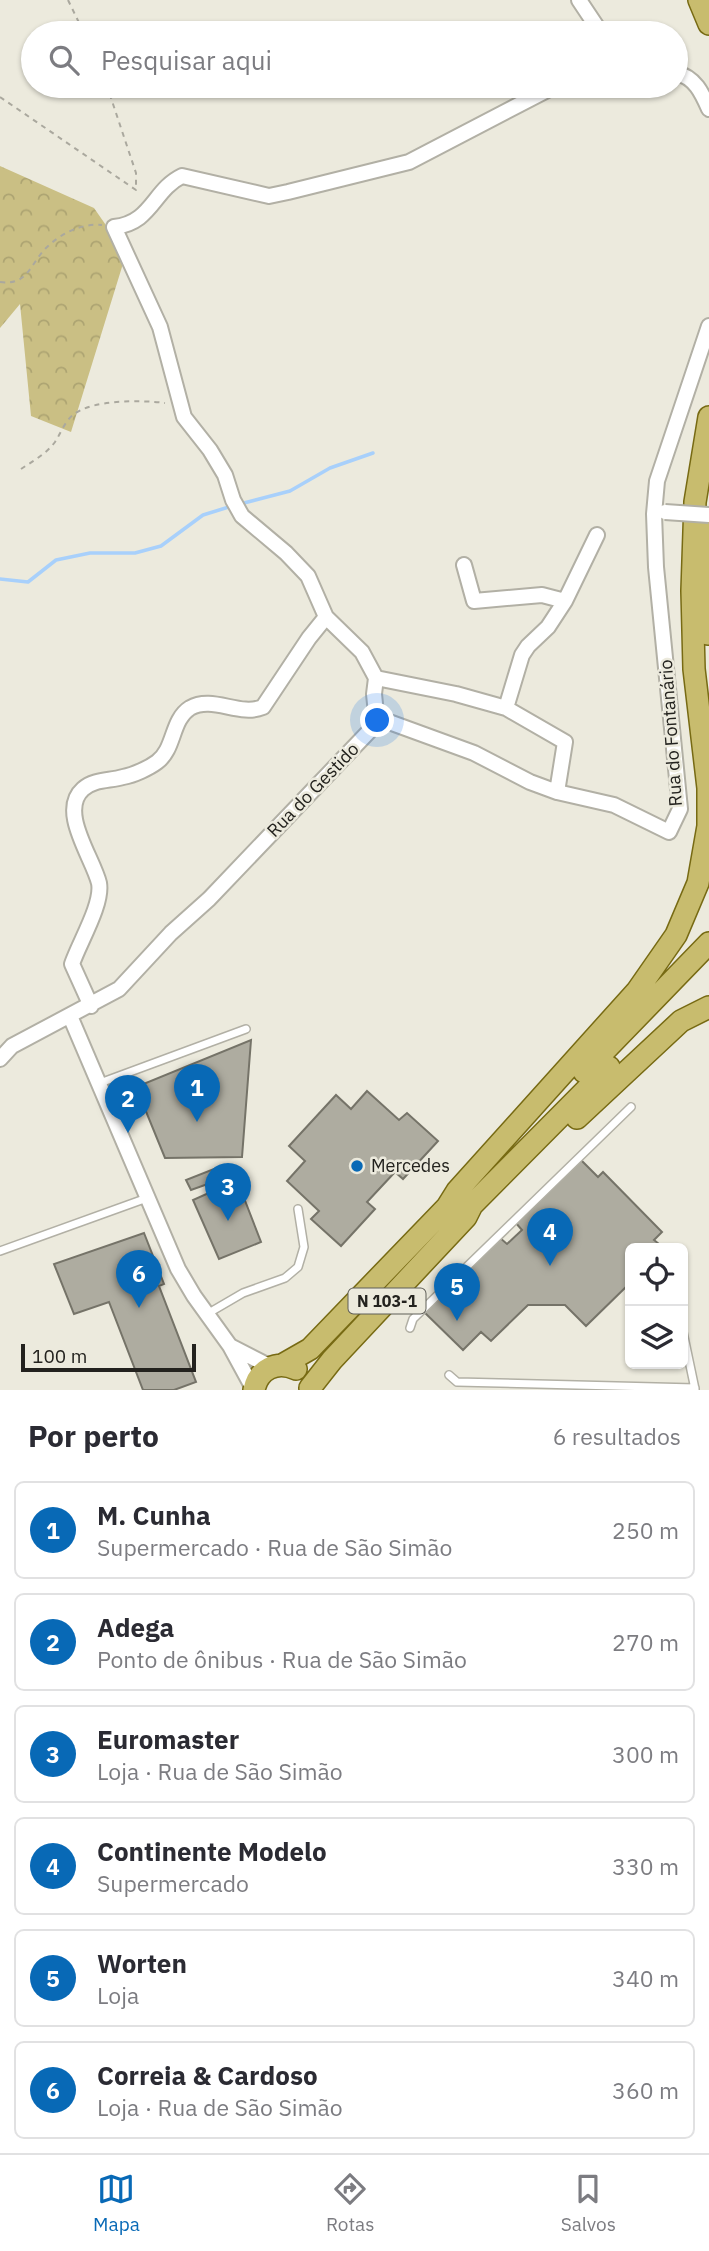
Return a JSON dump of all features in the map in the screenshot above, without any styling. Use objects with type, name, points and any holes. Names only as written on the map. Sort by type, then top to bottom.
[{"type":"main road","points":[[699,0],[709,24]]},
{"type":"main road","points":[[447,1207],[457,1191],[637,991],[677,935],[698,883],[708,826],[708,788],[694,669],[702,650],[692,591],[695,502],[709,417]]},
{"type":"main road","points":[[709,530],[700,668],[709,722]]},
{"type":"main road","points":[[447,1207],[462,1196],[709,943]]},
{"type":"main road","points":[[466,1217],[472,1205],[709,965]]},
{"type":"main road","points":[[466,1217],[477,1211],[681,1021],[709,1007]]},
{"type":"main road","name":"N 103-1","points":[[277,1366],[310,1349],[447,1207]]},
{"type":"main road","name":"N 103-1","points":[[310,1389],[332,1360],[466,1217]]},
{"type":"main road","points":[[254,1390],[259,1377],[277,1366],[300,1371],[310,1389]]},
{"type":"street","points":[[579,0],[593,21]]},
{"type":"street","points":[[688,78],[701,91],[709,109]]},
{"type":"street","points":[[377,723],[374,694],[376,678],[362,652],[326,617],[308,576],[286,553],[242,516],[233,500],[225,475],[210,450],[184,417],[160,327],[114,227],[128,226],[140,219],[174,180],[182,176],[269,196],[409,162],[532,98]]},
{"type":"street","name":"Rua do Fontanário","points":[[377,723],[389,722],[474,752],[530,782],[557,792],[614,805],[668,832],[680,809],[656,567],[660,471],[709,326]]},
{"type":"street","points":[[659,513],[709,515]]},
{"type":"street","points":[[506,708],[522,655],[548,627],[565,600],[597,535]]},
{"type":"street","points":[[464,565],[474,601],[542,595],[565,600]]},
{"type":"street","points":[[91,1006],[72,964],[95,910],[100,886],[73,816],[74,802],[82,789],[95,782],[125,777],[158,762],[169,750],[180,719],[190,708],[208,703],[253,711],[263,708],[326,617]]},
{"type":"street","points":[[376,678],[456,694],[506,708],[565,743],[557,792]]},
{"type":"street","name":"Rua do Gestido","points":[[0,1059],[12,1046],[119,989],[377,723]]},
{"type":"street","points":[[70,1016],[178,1269],[206,1315],[230,1346],[254,1390]]},
{"type":"street","points":[[230,1346],[277,1366]]},
{"type":"lane","points":[[100,1083],[246,1029]]},
{"type":"lane","points":[[410,1328],[413,1319],[631,1107]]},
{"type":"lane","points":[[0,1251],[147,1198]]},
{"type":"lane","points":[[206,1315],[243,1293],[285,1278],[298,1267],[304,1247],[298,1209]]},
{"type":"lane","points":[[449,1375],[457,1382],[695,1389],[688,1356]]},
{"type":"path","points":[[68,0],[78,21]]},
{"type":"path","points":[[0,97],[136,190],[136,173],[111,98]]},
{"type":"path","points":[[0,282],[15,282],[28,273],[46,248],[73,229],[87,224],[114,227]]},
{"type":"path","points":[[21,470],[43,455],[74,414],[86,409],[104,404],[144,401],[167,403],[182,410]]},
{"type":"green space","points":[[0,166],[94,208],[126,254],[71,432],[31,416],[20,304],[0,328]]},
{"type":"building","points":[[251,1040],[242,1157],[165,1158],[136,1087]]},
{"type":"building","name":"Mercedes","points":[[367,1091],[399,1120],[407,1113],[438,1141],[403,1179],[395,1172],[367,1202],[375,1209],[341,1246],[311,1219],[319,1211],[287,1181],[305,1161],[289,1146],[336,1095],[351,1109]]},
{"type":"building","points":[[579,1158],[598,1177],[603,1172],[662,1232],[654,1240],[658,1243],[625,1243],[625,1288],[586,1326],[565,1305],[528,1305],[491,1341],[481,1332],[463,1350],[422,1310],[499,1237],[507,1244],[522,1230],[515,1222]]},
{"type":"building","points":[[224,1165],[231,1182],[237,1180],[261,1242],[219,1259],[193,1200],[220,1188],[216,1181],[191,1190],[186,1180]]},
{"type":"building","points":[[144,1233],[164,1284],[159,1286],[196,1382],[174,1390],[143,1390],[109,1302],[74,1314],[54,1264]]},
{"type":"waterway","points":[[240,504],[290,491],[330,468],[373,453]]},
{"type":"waterway","points":[[0,579],[28,582],[56,560],[90,553],[135,553],[161,546],[203,515],[232,506]]},
{"type":"place","name":"M. Cunha","points":[[197,1122]]},
{"type":"place","name":"Adega","points":[[128,1133]]},
{"type":"place","name":"Mercedes","points":[[357,1166]]},
{"type":"place","name":"Euromaster","points":[[228,1221]]},
{"type":"place","name":"Continente Modelo","points":[[550,1266]]},
{"type":"place","name":"Correia & Cardoso","points":[[139,1308]]},
{"type":"place","name":"Worten","points":[[457,1321]]}]
